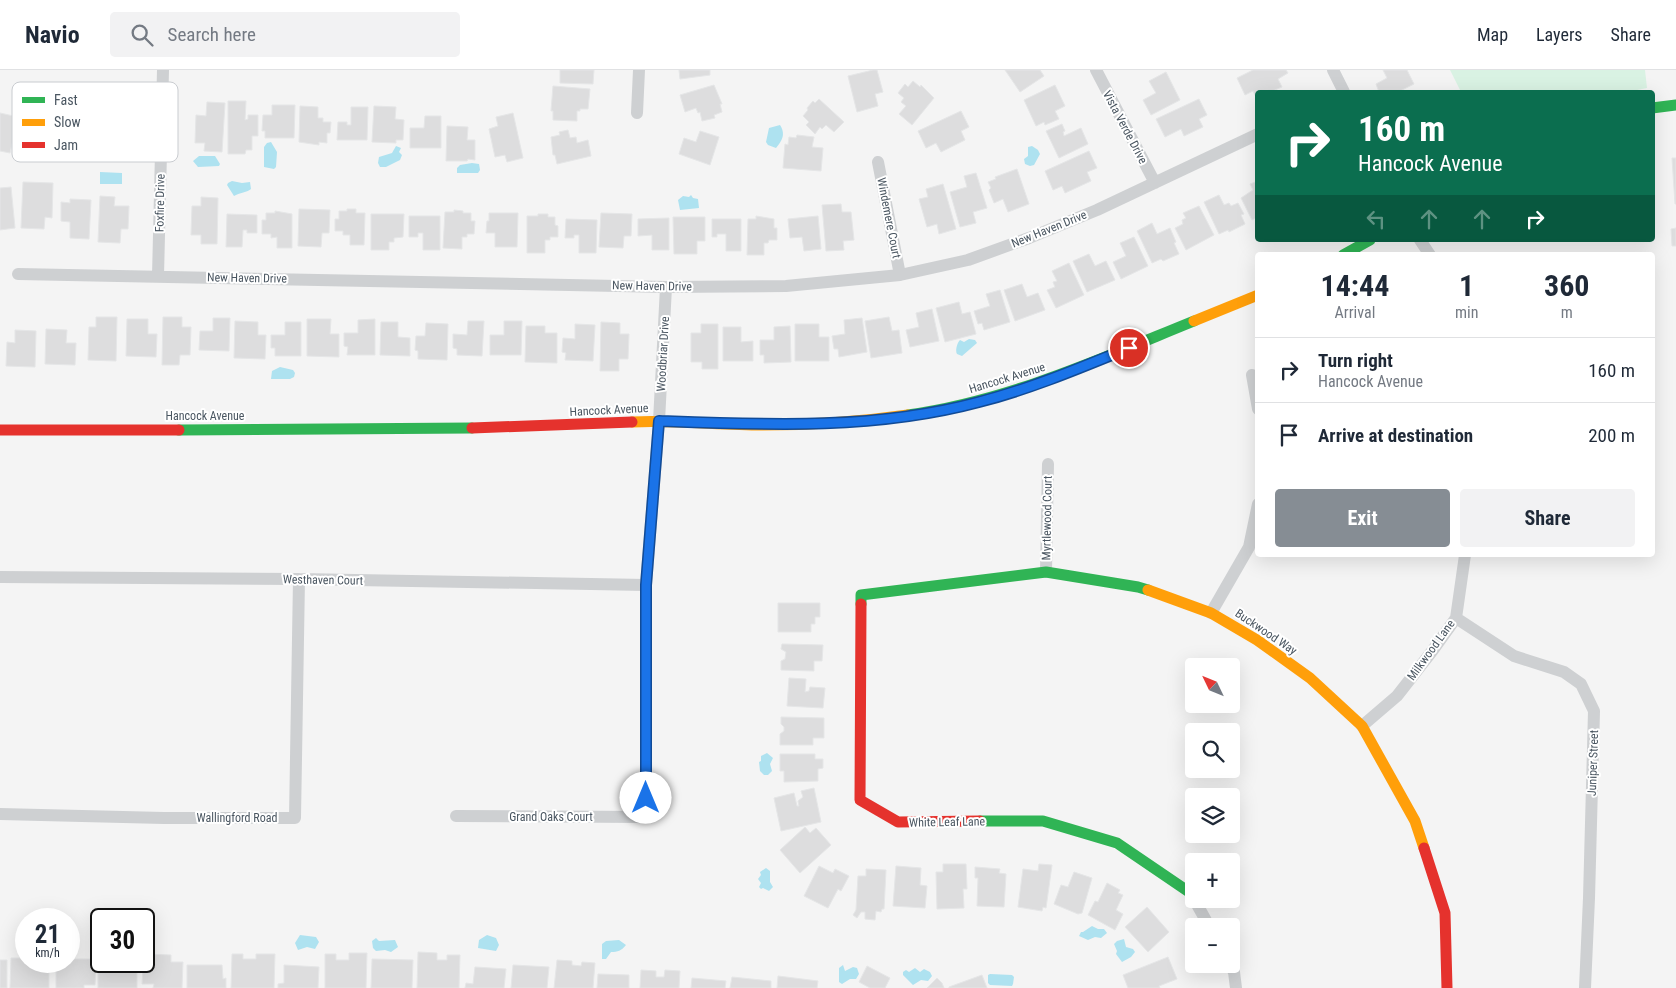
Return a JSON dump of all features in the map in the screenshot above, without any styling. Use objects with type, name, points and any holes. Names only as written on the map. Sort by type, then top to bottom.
[{"type":"street","points":[[637,113],[639,70]]},
{"type":"street","name":"Vista Verde Drive","points":[[1096,70],[1155,183]]},
{"type":"street","points":[[1333,70],[1343,90]]},
{"type":"street","points":[[1655,108],[1676,105]]},
{"type":"street","name":"New Haven Drive","points":[[18,274],[666,287],[786,286],[900,275],[968,260],[994,251],[1097,210],[1255,135]]},
{"type":"street","name":"Foxfire Drive","points":[[158,276],[161,162]]},
{"type":"street","name":"Windemere Court","points":[[878,162],[900,275]]},
{"type":"street","points":[[1349,252],[1367,242]]},
{"type":"street","name":"Woodbriar Drive","points":[[646,817],[646,585],[659,421],[666,287]]},
{"type":"street","name":"Hancock Avenue","points":[[0,430],[430,429],[659,421],[762,425],[834,424],[932,412],[979,402],[1054,378],[1255,296]]},
{"type":"street","points":[[1252,375],[1255,392]]},
{"type":"street","name":"Myrtlewood Court","points":[[1046,572],[1048,464]]},
{"type":"street","points":[[1211,613],[1249,547],[1255,518]]},
{"type":"street","name":"Milkwood Lane","points":[[1362,726],[1397,696],[1456,618],[1465,557]]},
{"type":"street","name":"Buckwood Way","points":[[862,595],[1046,572],[1138,587],[1211,613],[1257,640],[1310,678],[1362,726],[1415,821],[1445,913],[1447,988]]},
{"type":"street","name":"Westhaven Court","points":[[0,577],[298,579],[646,585]]},
{"type":"street","name":"Wallingford Road","points":[[0,814],[164,818],[295,818],[298,579]]},
{"type":"street","name":"White Leaf Lane","points":[[862,595],[860,800],[898,822],[1043,821],[1116,844],[1185,889]]},
{"type":"street","name":"Juniper Street","points":[[1456,618],[1514,656],[1564,672],[1581,684],[1594,710],[1585,988]]},
{"type":"street","name":"Grand Oaks Court","points":[[456,816],[646,817]]},
{"type":"street","points":[[1234,973],[1236,988]]},
{"type":"green space","points":[[1450,70],[1645,70],[1647,88],[1637,90],[1460,90]]},
{"type":"water","points":[[780,125],[783,131],[782,137],[776,148],[768,145],[766,142],[769,128]]},
{"type":"water","points":[[271,142],[277,152],[276,167],[274,169],[264,167],[264,147],[267,143]]},
{"type":"water","points":[[396,146],[401,148],[399,152],[402,155],[400,160],[386,167],[380,167],[378,163],[379,157],[392,153]]},
{"type":"water","points":[[1032,146],[1040,154],[1034,165],[1030,166],[1025,164],[1024,159],[1028,156],[1028,147]]},
{"type":"water","points":[[199,156],[215,156],[220,164],[219,166],[198,167],[193,161]]},
{"type":"water","points":[[479,164],[480,170],[478,173],[457,173],[457,168],[460,165]]},
{"type":"water","points":[[100,172],[122,173],[122,184],[100,184]]},
{"type":"water","points":[[232,181],[250,182],[251,189],[234,196],[227,185]]},
{"type":"water","points":[[691,195],[693,198],[698,199],[699,208],[680,210],[678,200],[683,196],[689,197]]},
{"type":"water","points":[[969,339],[975,340],[977,343],[962,356],[957,354],[956,349],[959,341],[964,342]]},
{"type":"water","points":[[280,367],[293,370],[295,373],[294,377],[290,379],[271,379],[272,371]]},
{"type":"water","points":[[767,753],[773,758],[770,764],[772,771],[768,775],[764,775],[760,771],[759,762],[761,761],[761,756]]},
{"type":"water","points":[[766,868],[770,871],[770,882],[773,887],[769,891],[759,887],[761,883],[758,879],[761,875],[760,872]]},
{"type":"water","points":[[1092,926],[1104,929],[1107,933],[1101,938],[1095,937],[1088,940],[1079,936],[1081,932]]},
{"type":"water","points":[[300,935],[316,937],[319,942],[315,949],[307,947],[298,950],[295,943]]},
{"type":"water","points":[[487,935],[496,938],[499,945],[496,951],[478,948],[479,940]]},
{"type":"water","points":[[376,938],[379,941],[395,940],[398,947],[391,952],[385,950],[376,951],[373,948],[372,941]]},
{"type":"water","points":[[1124,939],[1126,947],[1133,949],[1135,952],[1131,957],[1122,962],[1116,954],[1117,951],[1114,944]]},
{"type":"water","points":[[619,940],[626,945],[623,949],[611,952],[606,959],[602,959],[602,944],[606,941]]},
{"type":"water","points":[[843,965],[845,971],[853,967],[857,968],[859,974],[856,979],[850,979],[842,984],[839,982],[839,968]]},
{"type":"water","points":[[915,968],[920,972],[924,969],[930,972],[932,976],[928,981],[921,980],[913,985],[903,975],[903,972],[906,970],[909,972]]},
{"type":"water","points":[[988,975],[1012,975],[1014,977],[1013,984],[1012,986],[990,985],[988,983]]},
{"type":"building","points":[[560,70],[594,70],[593,84],[560,83]]},
{"type":"building","points":[[679,70],[710,70],[710,75],[680,79]]},
{"type":"building","points":[[877,70],[883,92],[875,94],[878,106],[857,112],[848,76]]},
{"type":"building","points":[[1005,70],[1040,70],[1044,76],[1020,92]]},
{"type":"building","points":[[1253,70],[1286,70],[1288,73],[1278,79],[1282,87],[1275,90],[1255,90],[1255,95],[1253,91],[1245,95],[1237,78]]},
{"type":"building","points":[[1383,70],[1407,70],[1414,84],[1402,90],[1378,90],[1376,84],[1387,78]]},
{"type":"building","points":[[1166,72],[1180,100],[1151,115],[1143,100],[1156,93],[1149,81]]},
{"type":"building","points":[[913,81],[920,87],[921,85],[934,98],[912,125],[899,114],[906,106],[901,102],[904,98],[898,93],[905,84],[908,87]]},
{"type":"building","points":[[714,85],[722,104],[720,104],[722,112],[714,115],[715,118],[702,121],[700,112],[698,113],[696,108],[685,112],[680,95]]},
{"type":"building","points":[[1055,85],[1065,106],[1055,111],[1059,119],[1045,125],[1044,122],[1036,126],[1024,100]]},
{"type":"building","points":[[553,86],[590,89],[588,109],[577,111],[577,121],[553,120],[553,111],[551,111]]},
{"type":"building","points":[[819,99],[844,122],[834,132],[826,125],[822,129],[820,127],[815,134],[806,125],[809,122],[803,116],[808,110],[807,108],[813,101],[815,103]]},
{"type":"building","points":[[1199,99],[1207,115],[1199,119],[1203,127],[1184,136],[1181,129],[1165,137],[1156,119]]},
{"type":"building","points":[[228,101],[246,101],[245,120],[248,119],[248,115],[258,115],[258,136],[252,136],[252,150],[246,150],[245,154],[228,154]]},
{"type":"building","points":[[207,102],[225,103],[222,152],[204,151],[205,143],[195,143],[196,115],[206,116]]},
{"type":"building","points":[[272,105],[295,105],[294,138],[265,138],[265,131],[262,131],[263,115],[272,115]]},
{"type":"building","points":[[300,106],[318,107],[318,118],[323,118],[323,122],[331,122],[330,133],[327,133],[327,143],[319,142],[319,145],[299,142]]},
{"type":"building","points":[[374,106],[396,107],[395,119],[404,120],[403,140],[396,140],[396,143],[372,142]]},
{"type":"building","points":[[351,107],[368,107],[367,140],[337,140],[338,122],[347,122],[347,125],[351,125]]},
{"type":"building","points":[[961,111],[969,127],[961,131],[965,140],[941,152],[936,143],[926,148],[918,131]]},
{"type":"building","points":[[0,113],[12,116],[12,144],[10,153],[0,151]]},
{"type":"building","points":[[513,113],[523,158],[507,162],[505,155],[495,157],[489,129],[498,126],[496,117]]},
{"type":"building","points":[[425,116],[441,116],[441,148],[410,148],[410,128],[424,128]]},
{"type":"building","points":[[1062,124],[1065,131],[1063,132],[1064,136],[1081,128],[1088,144],[1059,158],[1046,131]]},
{"type":"building","points":[[447,126],[468,127],[467,140],[475,140],[475,160],[446,161]]},
{"type":"building","points":[[568,130],[570,138],[576,137],[577,143],[588,140],[591,156],[557,164],[555,155],[553,155],[551,137],[560,135],[559,132]]},
{"type":"building","points":[[700,131],[719,137],[710,165],[679,154],[684,138],[696,142]]},
{"type":"building","points":[[797,135],[814,137],[812,147],[823,148],[821,171],[783,168],[785,144],[788,145],[789,137],[796,138]]},
{"type":"building","points":[[1089,151],[1097,168],[1087,172],[1091,181],[1065,193],[1062,186],[1053,190],[1045,171]]},
{"type":"building","points":[[1672,158],[1676,158],[1676,204],[1675,204]]},
{"type":"building","points":[[1017,169],[1029,204],[1008,212],[1003,199],[994,203],[988,182],[996,179],[995,177]]},
{"type":"building","points":[[976,173],[987,208],[973,212],[976,223],[960,227],[950,192],[967,187],[964,176]]},
{"type":"building","points":[[23,182],[53,183],[52,218],[45,217],[44,229],[21,228]]},
{"type":"building","points":[[1255,182],[1255,218],[1252,220],[1241,198],[1253,190],[1250,184]]},
{"type":"building","points":[[943,184],[956,229],[939,234],[937,224],[927,227],[919,199],[928,197],[926,189]]},
{"type":"building","points":[[11,187],[15,228],[0,230],[0,188]]},
{"type":"building","points":[[1219,195],[1224,205],[1229,203],[1231,206],[1238,203],[1244,214],[1241,215],[1245,224],[1229,232],[1228,230],[1219,234],[1204,202]]},
{"type":"building","points":[[100,196],[115,197],[114,206],[129,206],[128,229],[121,229],[120,243],[98,242]]},
{"type":"building","points":[[201,197],[218,198],[217,244],[201,244],[201,235],[191,235],[192,206],[201,206]]},
{"type":"building","points":[[70,199],[91,200],[89,239],[70,238],[70,222],[61,221],[61,202],[70,203]]},
{"type":"building","points":[[841,204],[842,212],[851,212],[854,240],[843,241],[844,250],[826,251],[822,205]]},
{"type":"building","points":[[1199,206],[1214,235],[1186,250],[1175,228],[1183,224],[1182,220],[1186,218],[1183,213]]},
{"type":"building","points":[[299,209],[330,210],[329,233],[322,233],[321,247],[298,246]]},
{"type":"building","points":[[347,209],[356,209],[356,213],[365,213],[364,245],[350,245],[350,235],[343,235],[343,231],[335,231],[335,219],[339,219],[339,211],[347,211]]},
{"type":"building","points":[[454,210],[471,213],[471,221],[475,221],[474,234],[467,234],[467,237],[462,237],[462,249],[443,248],[445,212],[454,212]]},
{"type":"building","points":[[275,211],[292,214],[292,248],[277,248],[277,237],[271,238],[271,234],[262,234],[262,220],[266,220],[266,213],[275,213]]},
{"type":"building","points":[[489,213],[518,213],[517,247],[495,247],[495,233],[486,233]]},
{"type":"building","points":[[601,213],[632,214],[631,236],[624,236],[623,248],[599,247]]},
{"type":"building","points":[[227,214],[257,215],[257,233],[247,233],[247,230],[243,230],[242,247],[226,247]]},
{"type":"building","points":[[371,214],[404,214],[403,237],[394,238],[394,242],[389,242],[389,250],[371,250]]},
{"type":"building","points":[[538,214],[548,214],[548,217],[555,217],[555,225],[558,226],[558,237],[550,237],[550,240],[545,240],[545,253],[527,253],[527,216],[538,216]]},
{"type":"building","points":[[409,216],[440,216],[440,250],[423,250],[423,233],[418,233],[418,237],[409,237]]},
{"type":"building","points":[[756,216],[774,219],[774,228],[777,228],[777,240],[769,240],[768,243],[764,243],[764,255],[747,255],[748,219],[756,219]]},
{"type":"building","points":[[818,216],[821,249],[804,251],[802,237],[790,238],[788,219]]},
{"type":"building","points":[[673,217],[705,217],[705,241],[697,241],[697,254],[674,254]]},
{"type":"building","points":[[669,218],[669,250],[652,250],[652,235],[638,236],[638,219]]},
{"type":"building","points":[[566,219],[597,220],[596,253],[579,253],[579,235],[574,235],[574,238],[565,238]]},
{"type":"building","points":[[712,219],[741,219],[741,251],[726,251],[726,234],[717,234],[717,237],[712,237]]},
{"type":"building","points":[[1152,223],[1157,234],[1170,228],[1179,254],[1163,261],[1161,259],[1152,263],[1137,231]]},
{"type":"building","points":[[1676,228],[1676,246],[1672,246],[1671,229]]},
{"type":"building","points":[[1134,237],[1148,266],[1121,279],[1113,262],[1126,256],[1120,243]]},
{"type":"building","points":[[1089,254],[1095,266],[1106,261],[1115,280],[1087,292],[1073,261]]},
{"type":"building","points":[[1069,263],[1084,295],[1056,308],[1047,290],[1055,287],[1053,282],[1057,281],[1052,271]]},
{"type":"building","points":[[1022,284],[1027,297],[1038,293],[1045,310],[1015,321],[1004,290]]},
{"type":"building","points":[[1000,290],[1010,322],[984,330],[982,323],[978,324],[974,311],[990,306],[986,294]]},
{"type":"building","points":[[959,302],[962,314],[970,312],[976,334],[945,342],[936,308]]},
{"type":"building","points":[[932,309],[939,341],[910,347],[906,330],[919,327],[916,313]]},
{"type":"building","points":[[96,317],[117,317],[116,361],[88,360],[89,327],[96,327]]},
{"type":"building","points":[[163,317],[182,317],[182,327],[191,327],[190,355],[180,355],[179,365],[162,365]]},
{"type":"building","points":[[889,317],[892,331],[899,330],[902,353],[871,358],[865,321]]},
{"type":"building","points":[[213,318],[230,318],[229,351],[199,350],[200,331],[213,331]]},
{"type":"building","points":[[862,318],[867,352],[839,357],[838,349],[834,349],[832,336],[845,334],[844,320]]},
{"type":"building","points":[[127,319],[148,319],[148,334],[157,334],[156,357],[126,356]]},
{"type":"building","points":[[307,319],[331,319],[330,334],[339,334],[339,357],[307,356]]},
{"type":"building","points":[[375,319],[375,355],[347,355],[348,347],[344,346],[344,333],[358,333],[358,320]]},
{"type":"building","points":[[235,321],[258,322],[258,335],[266,335],[265,359],[234,358]]},
{"type":"building","points":[[468,321],[484,321],[482,356],[457,355],[457,349],[453,348],[453,334],[467,335]]},
{"type":"building","points":[[504,321],[522,321],[521,355],[490,355],[490,335],[504,335]]},
{"type":"building","points":[[285,322],[301,322],[301,356],[275,356],[275,348],[271,348],[271,335],[285,335]]},
{"type":"building","points":[[381,322],[398,322],[398,337],[410,338],[410,356],[380,355]]},
{"type":"building","points":[[601,322],[620,323],[620,334],[629,334],[628,359],[619,359],[619,371],[600,371]]},
{"type":"building","points":[[426,323],[448,324],[447,360],[418,359],[418,351],[415,350],[416,336],[425,336]]},
{"type":"building","points":[[575,324],[595,325],[593,361],[565,360],[566,353],[562,352],[563,338],[575,339]]},
{"type":"building","points":[[701,324],[718,324],[718,369],[702,369],[702,362],[691,362],[691,333],[701,333]]},
{"type":"building","points":[[795,324],[819,324],[819,337],[829,337],[829,361],[795,361]]},
{"type":"building","points":[[526,326],[545,326],[545,333],[557,333],[557,363],[525,362]]},
{"type":"building","points":[[790,326],[791,362],[764,363],[764,355],[760,355],[760,340],[774,340],[774,327]]},
{"type":"building","points":[[723,327],[741,327],[741,342],[753,341],[753,361],[723,361]]},
{"type":"building","points":[[46,329],[67,330],[66,343],[76,343],[75,365],[45,364]]},
{"type":"building","points":[[15,330],[36,331],[35,367],[6,366],[7,342],[15,343]]},
{"type":"building","points":[[778,603],[820,603],[820,617],[815,617],[815,624],[811,624],[811,632],[778,632]]},
{"type":"building","points":[[782,644],[823,645],[822,661],[814,661],[814,671],[781,670],[781,661],[785,659],[786,652],[781,649]]},
{"type":"building","points":[[789,678],[806,679],[805,692],[809,691],[810,687],[825,688],[823,708],[787,706]]},
{"type":"building","points":[[781,717],[824,718],[824,738],[813,738],[813,745],[780,745],[780,734],[784,731]]},
{"type":"building","points":[[780,754],[815,754],[815,759],[823,759],[823,768],[818,769],[818,781],[784,782],[784,771],[780,771]]},
{"type":"building","points":[[814,788],[821,822],[781,831],[774,798],[794,793],[797,806],[799,806],[798,801],[803,797],[801,791]]},
{"type":"building","points":[[805,827],[810,833],[816,828],[831,845],[800,873],[780,850]]},
{"type":"building","points":[[943,864],[966,864],[967,889],[963,889],[964,908],[937,909],[936,872],[943,872]]},
{"type":"building","points":[[1039,864],[1052,865],[1046,908],[1043,907],[1042,911],[1018,907],[1023,869],[1038,871]]},
{"type":"building","points":[[819,866],[833,873],[835,869],[849,876],[841,891],[838,889],[828,908],[804,896]]},
{"type":"building","points":[[896,866],[921,868],[920,885],[927,886],[925,908],[893,906]]},
{"type":"building","points":[[975,867],[1000,869],[999,873],[1006,874],[1004,907],[977,906],[978,878],[975,878]]},
{"type":"building","points":[[866,869],[886,870],[884,909],[881,912],[876,911],[875,920],[865,919],[865,912],[861,912],[857,918],[853,915],[856,910],[858,876],[866,876]]},
{"type":"building","points":[[1074,872],[1092,878],[1082,913],[1078,914],[1054,904],[1061,885],[1068,887]]},
{"type":"building","points":[[1107,883],[1120,890],[1118,893],[1123,895],[1116,910],[1123,914],[1115,930],[1088,915],[1095,901],[1098,902]]},
{"type":"building","points":[[1147,907],[1169,932],[1148,952],[1125,927]]},
{"type":"building","points":[[418,952],[437,953],[437,960],[447,960],[447,955],[460,955],[459,988],[417,988]]},
{"type":"building","points":[[349,953],[367,953],[366,988],[325,988],[325,954],[336,954],[336,960],[349,960]]},
{"type":"building","points":[[155,954],[171,955],[171,962],[183,962],[182,988],[153,988],[154,984],[142,984],[143,973],[155,973]]},
{"type":"building","points":[[232,954],[243,954],[243,959],[256,959],[256,954],[275,954],[274,988],[231,988]]},
{"type":"building","points":[[1168,957],[1177,979],[1159,986],[1160,988],[1128,988],[1123,975]]},
{"type":"building","points":[[11,958],[15,958],[15,973],[49,973],[49,988],[10,988]]},
{"type":"building","points":[[80,959],[90,959],[90,973],[95,973],[95,985],[84,985],[84,988],[56,988],[56,973],[80,973]]},
{"type":"building","points":[[372,959],[413,960],[412,988],[371,988]]},
{"type":"building","points":[[0,960],[7,960],[7,988],[0,988]]},
{"type":"building","points":[[557,960],[572,961],[572,965],[581,966],[582,962],[595,963],[593,988],[554,988]]},
{"type":"building","points":[[187,965],[222,965],[223,979],[226,978],[226,988],[187,988]]},
{"type":"building","points":[[284,965],[319,967],[318,988],[278,988],[278,984],[284,983]]},
{"type":"building","points":[[513,965],[549,967],[547,988],[511,988]]},
{"type":"building","points":[[867,966],[890,978],[885,988],[870,988],[859,982]]},
{"type":"building","points":[[475,967],[506,969],[504,988],[465,988],[466,983],[473,984]]},
{"type":"building","points":[[641,970],[656,971],[656,977],[664,977],[665,970],[680,971],[679,988],[640,988]]},
{"type":"building","points":[[98,973],[137,973],[137,988],[98,988]]},
{"type":"building","points":[[598,974],[629,975],[629,988],[597,988]]},
{"type":"building","points":[[982,975],[987,988],[949,988],[949,987]]},
{"type":"building","points":[[778,976],[818,981],[817,988],[777,988]]},
{"type":"building","points":[[732,977],[771,981],[771,988],[730,988]]},
{"type":"building","points":[[692,978],[726,981],[725,988],[691,988]]},
{"type":"building","points":[[937,978],[944,988],[927,988]]},
{"type":"traffic: fast","points":[[1655,108],[1676,105]]},
{"type":"traffic: fast","points":[[1348,252],[1366,242]]},
{"type":"traffic: fast","points":[[908,415],[982,400],[1018,389],[1089,364],[1194,321]]},
{"type":"traffic: fast","points":[[179,430],[472,428]]},
{"type":"traffic: fast","points":[[861,604],[861,595],[1046,572],[1148,590]]},
{"type":"traffic: fast","points":[[980,821],[1043,821],[1117,843],[1185,889]]},
{"type":"traffic: slow","points":[[1194,321],[1255,296]]},
{"type":"traffic: slow","points":[[632,422],[746,425],[799,424],[908,415]]},
{"type":"traffic: slow","points":[[1148,590],[1211,613],[1257,640],[1310,678],[1362,726],[1415,821],[1424,848]]},
{"type":"traffic: jam","points":[[472,428],[632,422]]},
{"type":"traffic: jam","points":[[0,430],[179,430]]},
{"type":"traffic: jam","points":[[861,604],[860,800],[898,822],[980,821]]},
{"type":"traffic: jam","points":[[1424,848],[1445,913],[1447,988]]},
{"type":"route","points":[[646,798],[646,585],[659,421],[762,425],[834,424],[932,412],[979,402],[1028,387],[1129,348]]}]
